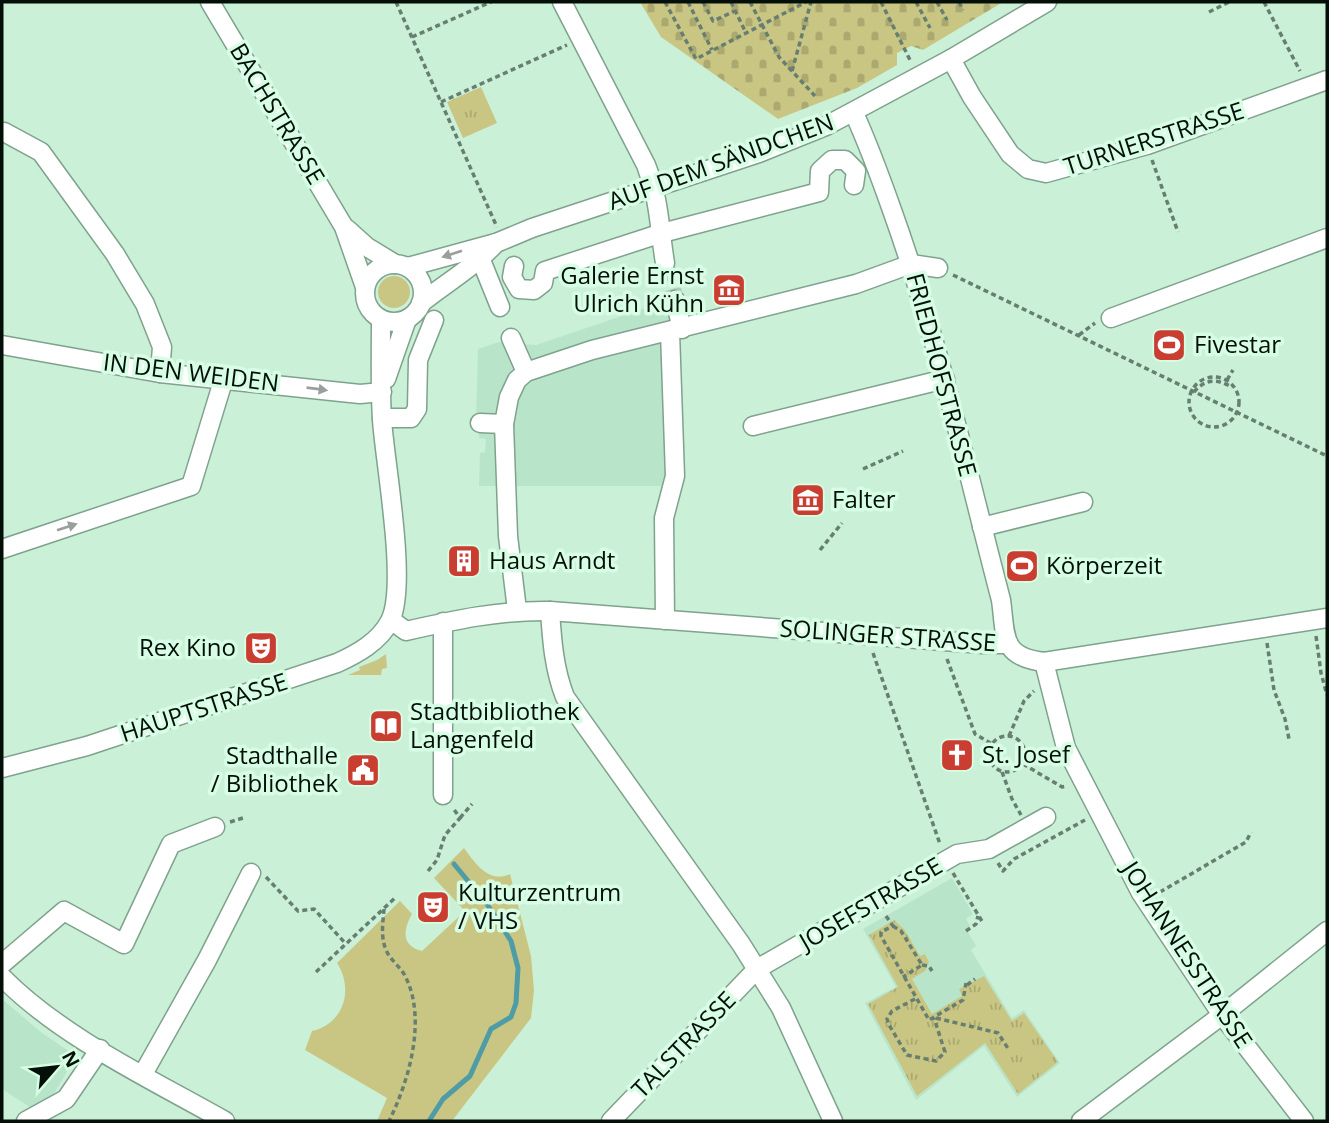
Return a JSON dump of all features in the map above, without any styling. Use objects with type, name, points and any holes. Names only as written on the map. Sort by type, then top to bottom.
[{"type":"street","name":"BACHSTRASSE","points":[[210,2],[344,227],[365,288]]},
{"type":"street","points":[[562,2],[646,165],[654,186],[665,264]]},
{"type":"street","name":"AUF DEM SÄNDCHEN","points":[[401,266],[499,242],[654,186],[792,141],[854,113],[1048,2]]},
{"type":"street","name":"TURNERSTRASSE","points":[[951,59],[1010,155],[1028,169],[1046,173],[1147,145],[1327,80]]},
{"type":"street","name":"FRIEDHOFSTRASSE","points":[[854,113],[911,264],[945,379],[1001,600],[1004,633],[1008,644]]},
{"type":"street","points":[[4,132],[41,152],[115,254],[145,304],[162,347],[160,373]]},
{"type":"street","points":[[514,266],[512,277],[519,289],[534,290],[543,283],[545,271],[662,233],[819,192],[821,171],[832,160],[845,160],[856,171],[854,185]]},
{"type":"street","name":"BACHSTRASSE","points":[[344,227],[367,247],[401,266]]},
{"type":"street","points":[[1111,318],[1327,238]]},
{"type":"street","name":"AUF DEM SÄNDCHEN","points":[[421,303],[449,280],[481,260],[499,242]]},
{"type":"street","points":[[481,260],[500,307]]},
{"type":"street","points":[[517,610],[508,536],[504,424],[509,397],[517,380],[526,372],[592,350],[856,284],[911,264],[938,268]]},
{"type":"street","points":[[401,266],[419,278],[423,291],[421,303],[416,312],[407,319],[398,322],[381,319],[367,305],[365,288],[377,269],[401,266]]},
{"type":"street","points":[[665,620],[664,518],[675,476],[675,300]]},
{"type":"street","points":[[381,319],[382,418],[396,561],[396,587],[391,620]]},
{"type":"street","points":[[382,392],[407,319]]},
{"type":"street","points":[[382,418],[411,418],[417,409],[418,360],[434,320]]},
{"type":"street","points":[[511,338],[526,372]]},
{"type":"street","name":"IN DEN WEIDEN","points":[[2,345],[160,373],[360,394],[382,392]]},
{"type":"street","points":[[2,549],[191,486],[225,378]]},
{"type":"street","points":[[752,426],[945,379]]},
{"type":"street","points":[[480,424],[504,424]]},
{"type":"street","points":[[982,527],[1083,502]]},
{"type":"street","name":"SOLINGER STRASSE","points":[[391,620],[407,631],[517,610],[550,611],[1008,644],[1015,653],[1044,662]]},
{"type":"street","points":[[550,611],[557,677],[565,697],[757,969],[780,1008],[833,1121]]},
{"type":"street","points":[[1044,662],[1321,619]]},
{"type":"street","name":"HAUPTSTRASSE","points":[[2,768],[87,746],[337,663],[357,655],[376,639],[391,620]]},
{"type":"street","points":[[443,622],[443,794]]},
{"type":"street","name":"JOHANNESSTRASSE","points":[[1044,662],[1066,748],[1092,817],[1222,1015],[1304,1121]]},
{"type":"street","name":"JOSEFSTRASSE","points":[[757,969],[957,854],[989,849],[1046,817]]},
{"type":"street","points":[[2,964],[64,911],[124,944],[171,844],[215,827]]},
{"type":"street","points":[[143,1074],[257,874]]},
{"type":"street","points":[[1081,1121],[1222,1015],[1327,931]]},
{"type":"street","name":"TALSTRASSE","points":[[611,1121],[757,969]]},
{"type":"street","points":[[2,977],[50,1019],[225,1121]]},
{"type":"street","points":[[26,1121],[66,1099],[100,1049]]},
{"type":"path","points":[[396,2],[499,242]]},
{"type":"path","points":[[412,37],[491,2]]},
{"type":"path","points":[[665,2],[695,59],[809,2]]},
{"type":"path","points":[[688,2],[712,50]]},
{"type":"path","points":[[703,2],[713,21],[735,11]]},
{"type":"path","points":[[731,2],[746,33]]},
{"type":"path","points":[[750,2],[779,57],[815,96]]},
{"type":"path","points":[[792,71],[809,2]]},
{"type":"path","points":[[881,2],[919,76]]},
{"type":"path","points":[[916,2],[930,28]]},
{"type":"path","points":[[937,2],[947,20]]},
{"type":"path","points":[[959,2],[963,10]]},
{"type":"path","points":[[1209,12],[1229,2]]},
{"type":"path","points":[[1264,2],[1307,87]]},
{"type":"path","points":[[441,102],[582,38]]},
{"type":"path","points":[[1147,145],[1178,232]]},
{"type":"path","points":[[938,268],[1327,456]]},
{"type":"path","points":[[1213,376],[1227,380],[1236,387],[1239,395],[1237,412],[1233,419],[1219,426],[1203,424],[1192,414],[1190,406],[1193,391],[1204,379],[1213,376]]},
{"type":"path","points":[[1212,377],[1227,380],[1235,388],[1240,404],[1233,419],[1219,427],[1203,425],[1192,414],[1189,398],[1197,384],[1212,377]]},
{"type":"path","points":[[1193,391],[1213,380],[1235,388]]},
{"type":"path","points":[[863,469],[903,452]]},
{"type":"path","points":[[820,550],[842,523]]},
{"type":"path","points":[[1321,619],[1321,673],[1327,695]]},
{"type":"path","points":[[1266,628],[1274,690],[1289,739]]},
{"type":"path","points":[[867,635],[946,861],[983,923]]},
{"type":"path","points":[[941,641],[975,734],[992,744]]},
{"type":"path","points":[[1009,736],[1024,701],[1035,691],[1049,686]]},
{"type":"path","points":[[1009,736],[1020,741],[1025,758],[1023,764],[1008,773],[996,769],[989,760],[992,744],[1000,737],[1009,736]]},
{"type":"path","points":[[1023,764],[1062,787],[1068,786]]},
{"type":"path","points":[[443,794],[460,818]]},
{"type":"path","points":[[428,871],[437,860],[445,835],[472,804]]},
{"type":"path","points":[[989,849],[1003,871],[1014,859],[1092,817],[1079,809]]},
{"type":"path","points":[[1145,901],[1245,842],[1251,832]]},
{"type":"path","points":[[257,874],[298,911],[314,909],[346,944]]},
{"type":"path","points":[[316,972],[396,897]]},
{"type":"path","points":[[384,909],[382,934],[387,953],[404,975],[414,1002],[416,1021],[403,1093],[388,1121]]},
{"type":"path","points":[[886,916],[893,926],[901,931],[922,965]]},
{"type":"path","points":[[966,931],[976,924],[978,916]]},
{"type":"path","points":[[893,926],[881,932],[881,936],[929,1020],[964,1000],[966,984],[975,979]]},
{"type":"path","points":[[903,977],[922,965],[929,966],[932,971]]},
{"type":"path","points":[[915,999],[892,1011],[887,1019],[907,1055],[936,1061],[945,1052],[934,1018]]},
{"type":"path","points":[[934,1018],[998,1033],[1009,1050]]},
{"type":"shaded area","points":[[669,300],[678,352],[681,486],[479,486],[480,453],[485,452],[486,439],[479,438],[480,420],[476,419],[478,349],[499,342],[536,345]]},
{"type":"shaded area","points":[[952,878],[973,914],[966,919],[970,926],[966,929],[976,946],[971,950],[1012,1018],[1024,1010],[1060,1063],[1017,1097],[984,1046],[916,1100],[865,1003],[896,987],[863,929]]},
{"type":"shaded area","points":[[2,999],[42,1033],[76,1056],[51,1099],[33,1109],[2,1089]]},
{"type":"green space","points":[[640,2],[1003,2],[923,50],[911,46],[897,53],[897,65],[857,88],[778,119],[661,37]]},
{"type":"green space","points":[[481,87],[497,123],[463,138],[447,102]]},
{"type":"green space","points":[[394,276],[405,281],[410,292],[405,303],[394,308],[383,303],[378,292],[383,281]]},
{"type":"green space","points":[[386,654],[387,668],[382,669],[381,675],[348,675],[360,670],[359,667]]},
{"type":"green space","points":[[464,848],[489,874],[510,874],[531,956],[534,990],[531,1018],[452,1121],[377,1121],[387,1098],[305,1050],[312,1031],[332,1021],[343,1004],[345,984],[337,963],[400,901],[412,914],[406,931],[407,941],[415,949],[422,951],[465,911],[434,878]]},
{"type":"green space","points":[[894,920],[904,929],[920,956],[925,954],[929,962],[925,971],[912,979],[932,1014],[962,996],[959,989],[984,976],[1012,1021],[1024,1013],[1058,1062],[1018,1094],[985,1043],[917,1096],[868,1004],[898,987],[869,935]]},
{"type":"waterway","points":[[429,1121],[443,1099],[470,1076],[491,1029],[511,1017],[516,1003],[518,968],[511,941],[487,904],[454,864]]},
{"type":"tunnel","points":[[665,263],[675,300]]},
{"type":"place","name":"Galerie Ernst Ulrich Kühn","points":[[729,290]]},
{"type":"place","name":"Fivestar","points":[[1169,345]]},
{"type":"place","name":"Falter","points":[[808,500]]},
{"type":"place","name":"Haus Arndt","points":[[464,561]]},
{"type":"place","name":"Körperzeit","points":[[1022,566]]},
{"type":"place","name":"Rex Kino","points":[[261,648]]},
{"type":"place","name":"Stadtbibliothek Langenfeld","points":[[386,726]]},
{"type":"place","name":"St. Josef","points":[[957,755]]},
{"type":"place","name":"Stadthalle / Bibliothek","points":[[363,770]]},
{"type":"place","name":"Kulturzentrum / VHS","points":[[433,907]]}]
